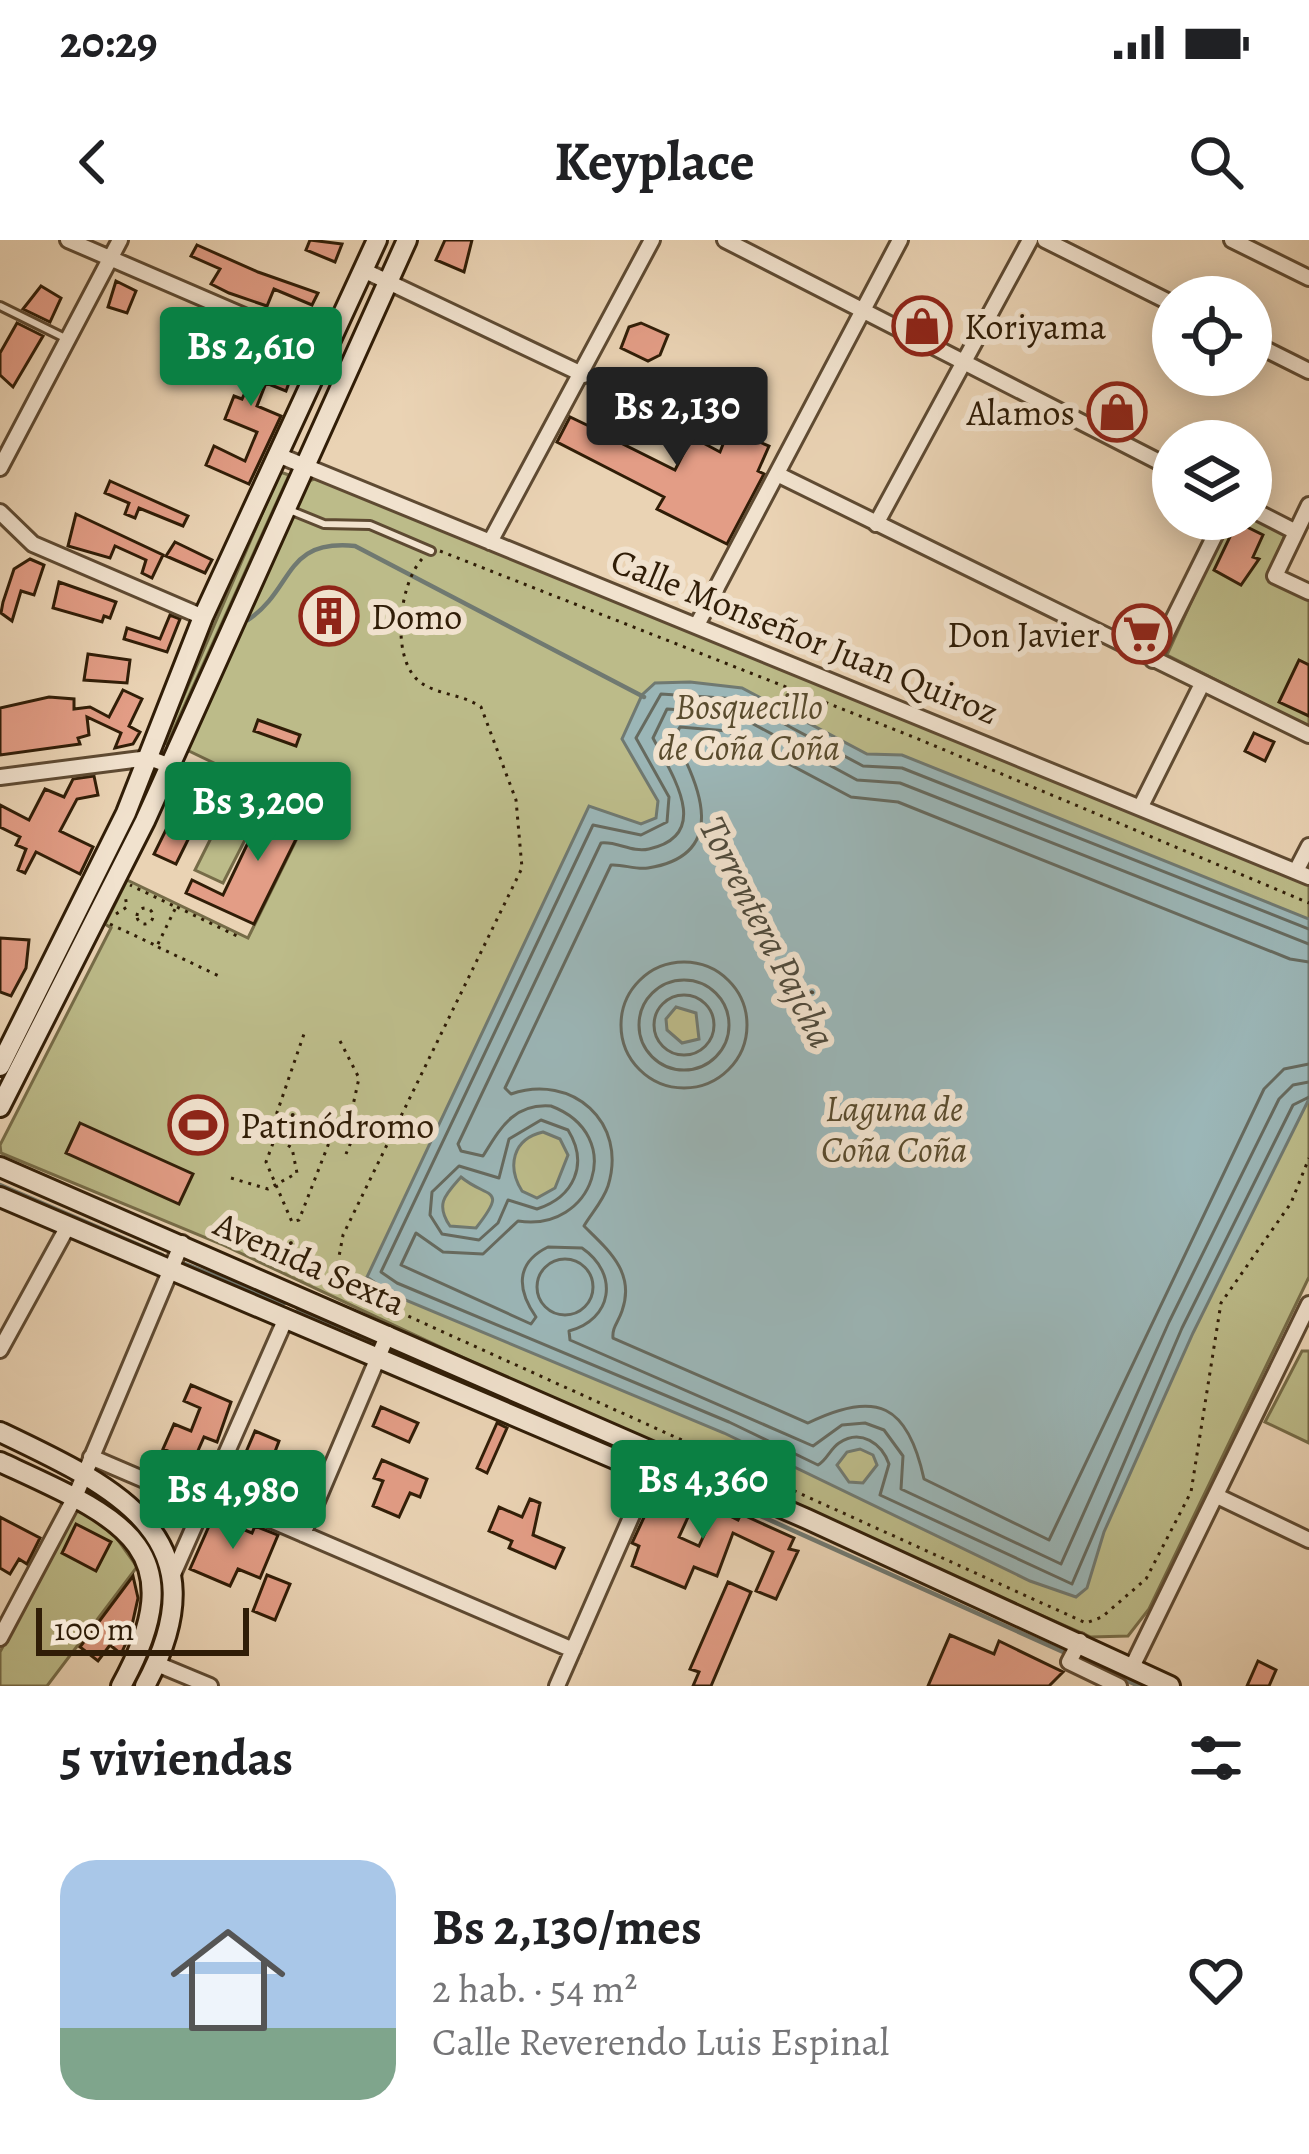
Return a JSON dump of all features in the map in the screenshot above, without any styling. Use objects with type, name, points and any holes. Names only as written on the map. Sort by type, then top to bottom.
[{"type":"main road","points":[[0,1066],[148,758],[202,616],[377,240]]},
{"type":"main road","points":[[0,1107],[168,765],[407,240]]},
{"type":"main road","name":"Avenida Sexta","points":[[0,1167],[286,1318],[383,1345]]},
{"type":"main road","name":"Avenida Sexta","points":[[0,1196],[68,1226],[176,1258],[383,1345],[586,1436],[650,1474]]},
{"type":"main road","points":[[0,1432],[88,1465],[144,1518],[174,1572],[175,1600],[158,1664],[146,1686]]},
{"type":"main road","name":"Avenida Sexta","points":[[586,1436],[658,1455],[1076,1648],[1132,1666],[1170,1686]]},
{"type":"main road","points":[[650,1474],[658,1455]]},
{"type":"main road","points":[[0,1462],[75,1497],[112,1519],[131,1538],[153,1580],[153,1614],[121,1686]]},
{"type":"street","points":[[68,240],[325,351]]},
{"type":"street","points":[[0,468],[120,240]]},
{"type":"street","points":[[490,542],[584,375],[652,240]]},
{"type":"street","points":[[725,240],[1152,459]]},
{"type":"street","points":[[697,625],[900,240]]},
{"type":"street","points":[[876,524],[1030,240]]},
{"type":"street","points":[[1046,240],[1152,293]]},
{"type":"street","points":[[1232,240],[1309,278]]},
{"type":"street","points":[[363,270],[584,375]]},
{"type":"street","points":[[1272,352],[1309,371]]},
{"type":"street","name":"Calle Monseñor Juan Quiroz","points":[[278,455],[1302,874]]},
{"type":"street","points":[[779,475],[1309,735]]},
{"type":"street","points":[[1309,505],[1275,576],[1309,592]]},
{"type":"street","points":[[0,512],[33,544],[202,616]]},
{"type":"street","points":[[1272,520],[1296,532]]},
{"type":"street","points":[[1153,660],[1212,540]]},
{"type":"street","points":[[1141,806],[1202,684]]},
{"type":"street","points":[[0,777],[148,758],[168,765]]},
{"type":"street","points":[[1302,874],[1309,846]]},
{"type":"street","points":[[0,1350],[68,1226]]},
{"type":"street","points":[[0,1638],[75,1497],[176,1258]]},
{"type":"street","points":[[1132,1666],[1303,1330],[1309,1304]]},
{"type":"street","points":[[174,1572],[286,1318]]},
{"type":"street","points":[[303,1534],[383,1345]]},
{"type":"street","points":[[88,1465],[206,1499],[303,1534],[573,1650]]},
{"type":"street","points":[[218,1471],[312,1511]]},
{"type":"street","points":[[557,1686],[650,1474]]},
{"type":"street","points":[[1216,1496],[1309,1540]]},
{"type":"street","name":"Avenida Sexta","points":[[1076,1648],[1119,1686]]},
{"type":"street","points":[[158,1664],[210,1686]]},
{"type":"lane","points":[[0,306],[67,338]]},
{"type":"lane","points":[[284,507],[324,524],[370,525],[431,551]]},
{"type":"path","points":[[1309,903],[916,738],[452,553],[431,551],[406,582],[400,620],[412,674],[420,682],[481,707],[516,800],[522,868],[343,1235],[336,1273],[346,1288],[1087,1623],[1146,1579],[1191,1492],[1221,1303],[1291,1203],[1309,1158]]},
{"type":"path","points":[[129,884],[239,937]]},
{"type":"path","points":[[124,893],[127,907],[138,913],[141,922],[135,936]]},
{"type":"path","points":[[151,919],[148,909],[154,896]]},
{"type":"path","points":[[114,914],[127,907]]},
{"type":"path","points":[[157,946],[176,907]]},
{"type":"path","points":[[138,913],[148,909]]},
{"type":"path","points":[[141,922],[151,919],[167,926]]},
{"type":"path","points":[[110,924],[221,977]]},
{"type":"path","points":[[278,1188],[297,1173],[298,1157],[270,1133],[305,1031]]},
{"type":"path","points":[[340,1040],[358,1078],[352,1112],[359,1123],[346,1154]]},
{"type":"path","points":[[276,1135],[266,1162],[292,1222],[299,1220],[340,1117],[352,1112]]},
{"type":"path","points":[[297,1173],[315,1179]]},
{"type":"path","points":[[231,1178],[278,1188]]},
{"type":"green space","points":[[280,472],[289,475],[167,744],[164,742]]},
{"type":"green space","name":"Laguna de Coña Coña","points":[[316,478],[1309,884],[1309,1277],[1149,1609],[1128,1636],[1091,1637],[583,1414],[221,1244],[1,1153],[0,1145],[111,928],[105,924],[127,880],[248,938],[311,810],[185,749],[306,483]]},
{"type":"green space","points":[[1272,525],[1286,532],[1271,572],[1309,597],[1309,727],[1167,655],[1219,540],[1272,540]]},
{"type":"green space","points":[[220,820],[248,834],[223,883],[195,870]]},
{"type":"green space","points":[[1302,1351],[1309,1351],[1309,1443],[1265,1422]]},
{"type":"green space","points":[[83,1509],[115,1536],[137,1567],[47,1686],[0,1686],[0,1652],[75,1512]]},
{"type":"water","name":"Laguna de Coña Coña","points":[[655,683],[742,688],[867,754],[902,755],[1309,919],[1309,1099],[1193,1333],[1104,1532],[1087,1588],[1076,1597],[1030,1581],[724,1433],[391,1294],[367,1277],[589,806],[641,824],[656,818],[658,801],[622,739],[642,695]],"holes":[[[676,1007],[696,1013],[699,1039],[682,1043],[667,1030],[666,1019]],[[543,1132],[560,1139],[568,1155],[555,1188],[537,1198],[522,1191],[514,1164],[519,1147]],[[461,1177],[493,1199],[476,1228],[450,1226],[443,1212],[444,1200]],[[860,1449],[873,1455],[877,1465],[863,1483],[849,1482],[837,1465],[847,1452]]]},
{"type":"building","points":[[310,240],[342,244],[335,262],[306,250]]},
{"type":"building","points":[[445,240],[472,240],[464,272],[436,260]]},
{"type":"building","points":[[197,245],[318,293],[312,305],[274,289],[267,306],[229,293],[211,284],[220,269],[191,256]]},
{"type":"building","points":[[116,281],[136,291],[127,313],[108,307]]},
{"type":"building","points":[[41,286],[61,298],[50,322],[23,309]]},
{"type":"building","points":[[17,323],[43,336],[13,387],[0,375],[0,353]]},
{"type":"building","points":[[641,323],[668,335],[660,355],[648,361],[621,348],[629,327]]},
{"type":"building","points":[[235,339],[260,347],[256,356],[294,369],[286,391],[266,383],[257,406],[281,416],[249,484],[206,465],[214,446],[245,461],[257,432],[225,419],[234,396],[242,399],[252,377],[223,364]]},
{"type":"building","points":[[607,381],[636,397],[629,419],[616,412],[605,435],[675,470],[692,437],[720,452],[729,429],[769,446],[758,471],[764,474],[727,544],[657,509],[664,497],[557,442],[570,417],[589,426]]},
{"type":"building","points":[[110,481],[188,516],[183,526],[139,508],[135,518],[125,514],[129,503],[105,493]]},
{"type":"building","points":[[76,514],[163,555],[152,578],[142,573],[146,560],[115,546],[110,558],[68,546]]},
{"type":"building","points":[[1228,540],[1261,540],[1253,557],[1259,559],[1241,585],[1214,570]]},
{"type":"building","points":[[175,542],[212,560],[205,573],[166,556]]},
{"type":"building","points":[[30,559],[44,565],[34,595],[21,591],[12,621],[1,613],[3,602],[14,569]]},
{"type":"building","points":[[59,582],[116,602],[110,618],[104,616],[102,622],[53,608]]},
{"type":"building","name":"Domo","points":[[329,599],[343,604],[348,618],[343,632],[329,637],[315,632],[310,618],[315,604]]},
{"type":"building","points":[[170,615],[180,619],[167,652],[124,639],[127,628],[160,639]]},
{"type":"building","points":[[88,654],[130,660],[127,683],[84,680]]},
{"type":"building","points":[[1299,660],[1309,665],[1309,716],[1279,702]]},
{"type":"building","points":[[123,690],[142,699],[129,726],[140,732],[133,744],[115,748],[121,733],[87,717],[89,735],[78,738],[80,744],[0,755],[0,708],[49,697],[74,699],[74,709],[90,707],[109,717]]},
{"type":"building","points":[[258,720],[300,735],[296,746],[254,731]]},
{"type":"building","points":[[1254,733],[1274,742],[1265,761],[1245,751]]},
{"type":"building","points":[[195,771],[219,783],[224,773],[248,784],[236,810],[209,797],[176,864],[154,854]]},
{"type":"building","points":[[94,776],[98,795],[77,799],[60,831],[93,847],[80,874],[36,852],[25,873],[18,870],[26,849],[16,845],[20,837],[0,827],[0,805],[29,820],[45,789],[64,797],[73,779]]},
{"type":"building","points":[[294,800],[311,809],[254,924],[186,893],[192,880],[223,895],[267,803],[287,813]]},
{"type":"building","points":[[0,938],[29,940],[26,968],[11,996],[0,992]]},
{"type":"building","points":[[80,1123],[193,1174],[179,1204],[66,1153]]},
{"type":"building","points":[[191,1385],[231,1402],[217,1442],[204,1437],[193,1462],[163,1449],[174,1424],[191,1431],[200,1408],[184,1401]]},
{"type":"building","points":[[381,1407],[418,1423],[409,1442],[373,1426]]},
{"type":"building","points":[[497,1423],[507,1428],[487,1473],[477,1468]]},
{"type":"building","points":[[255,1431],[279,1441],[273,1457],[308,1472],[300,1490],[243,1459]]},
{"type":"building","points":[[382,1460],[427,1479],[420,1497],[410,1493],[399,1517],[373,1506],[383,1481],[374,1478]]},
{"type":"building","points":[[661,1481],[698,1495],[679,1537],[699,1546],[716,1509],[738,1520],[741,1514],[794,1538],[789,1549],[798,1551],[776,1599],[756,1591],[773,1552],[733,1533],[717,1576],[694,1567],[685,1588],[632,1566],[639,1546],[632,1543]]},
{"type":"building","points":[[530,1499],[540,1503],[533,1535],[564,1548],[555,1568],[509,1548],[512,1541],[489,1531],[499,1507],[522,1517]]},
{"type":"building","points":[[0,1517],[40,1538],[27,1564],[19,1559],[10,1574],[0,1568]]},
{"type":"building","points":[[213,1517],[252,1533],[255,1526],[278,1535],[260,1578],[238,1569],[230,1586],[190,1569]]},
{"type":"building","points":[[76,1524],[111,1542],[96,1571],[62,1553]]},
{"type":"building","points":[[267,1575],[290,1584],[275,1620],[253,1611]]},
{"type":"building","points":[[133,1576],[138,1598],[130,1634],[121,1654],[110,1645],[98,1661],[80,1647]]},
{"type":"building","points":[[728,1582],[751,1592],[711,1686],[693,1686],[699,1672],[690,1669]]},
{"type":"building","points":[[950,1635],[994,1654],[999,1641],[1063,1672],[1049,1686],[928,1686]]},
{"type":"building","points":[[1258,1661],[1276,1670],[1269,1686],[1247,1686]]},
{"type":"waterway","name":"Torrentera Pajcha","points":[[248,620],[302,558],[332,546],[355,546],[644,697]]},
{"type":"waterway","points":[[0,1185],[162,1255]]},
{"type":"waterway","points":[[185,1264],[284,1303]]},
{"type":"waterway","points":[[298,1309],[371,1340]]},
{"type":"waterway","points":[[391,1349],[522,1410]]},
{"type":"waterway","points":[[665,1473],[1139,1686]]},
{"type":"place","name":"Koriyama","points":[[922,326]]},
{"type":"place","name":"Alamos","points":[[1117,412]]},
{"type":"place","name":"Domo","points":[[329,616]]},
{"type":"place","name":"Don Javier","points":[[1142,634]]},
{"type":"place","name":"Patinódromo","points":[[198,1125]]},
{"type":"park label","name":"Bosquecillo de Coña Coña","points":[[749,726]]}]
